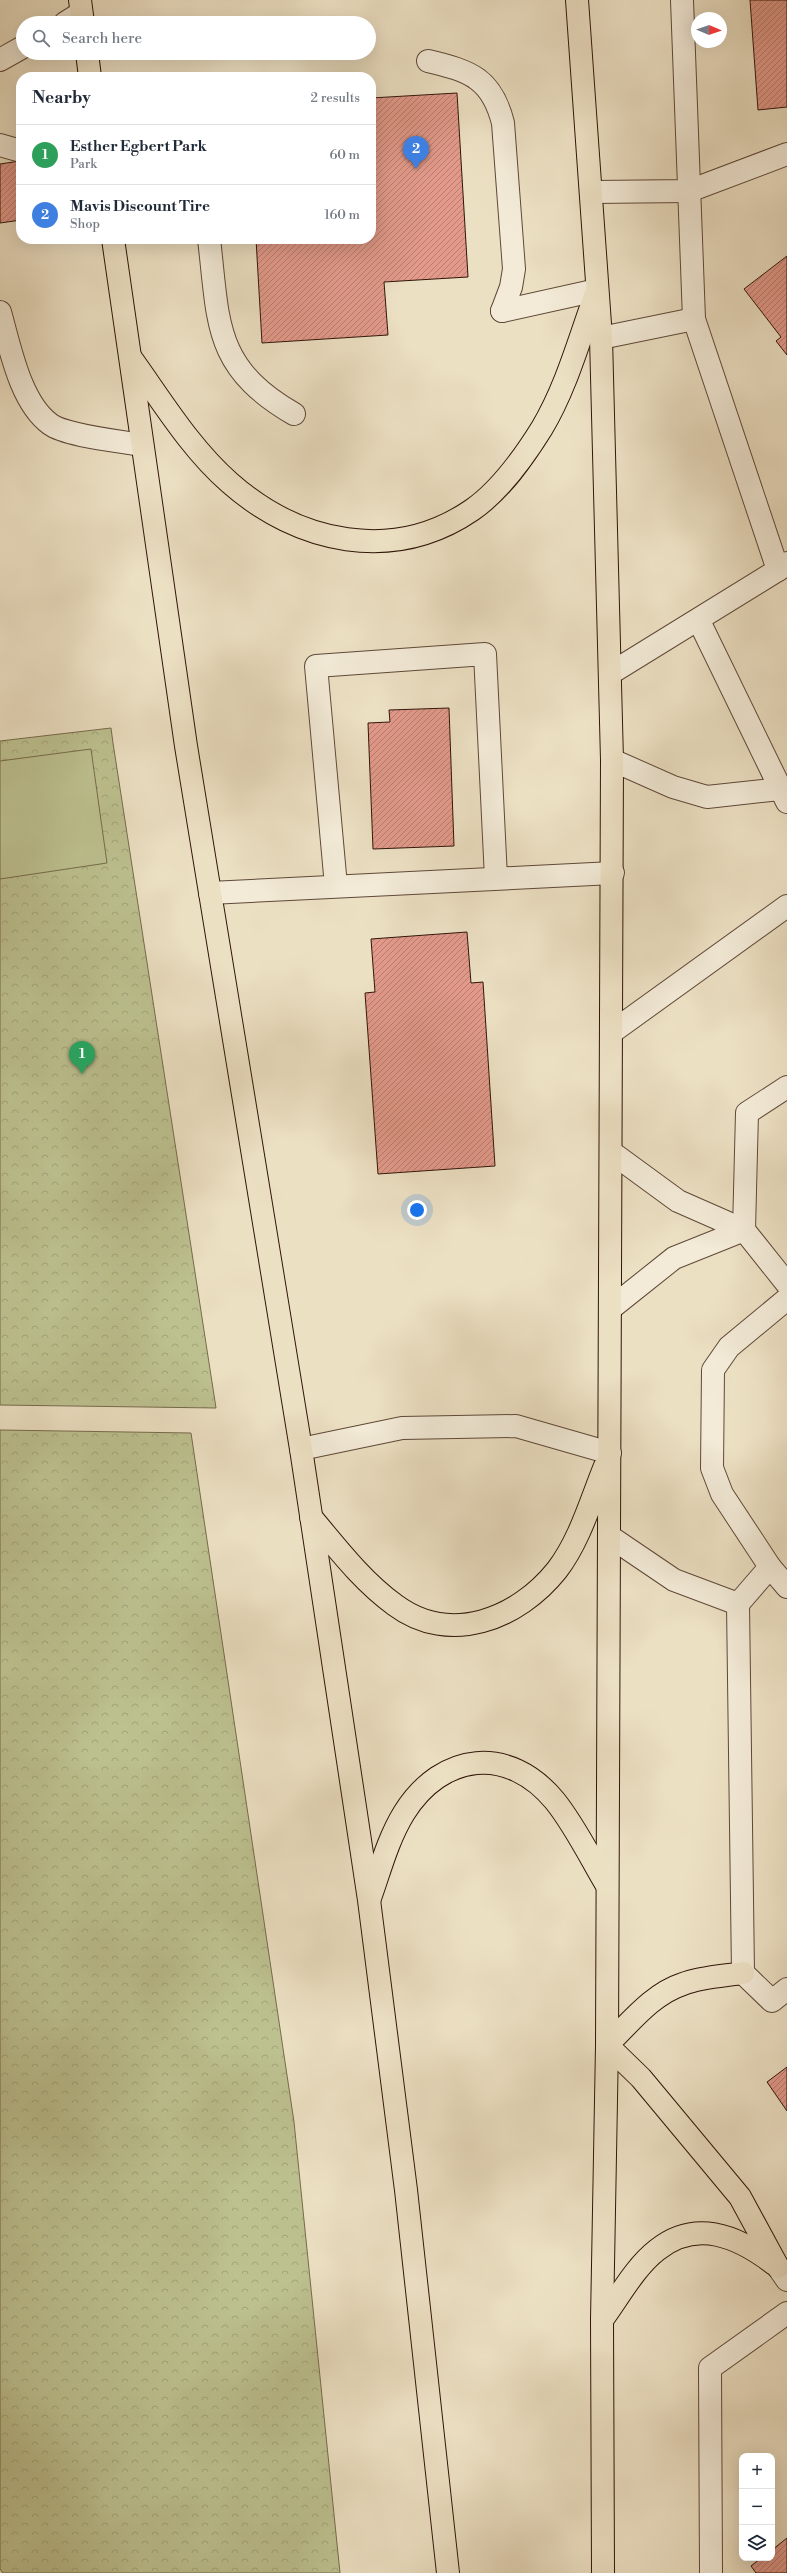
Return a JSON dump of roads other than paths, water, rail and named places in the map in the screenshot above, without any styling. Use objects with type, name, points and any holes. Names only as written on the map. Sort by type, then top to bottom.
[{"type":"highway","points":[[577,0],[592,192],[601,338],[611,673],[612,760],[612,1152],[607,2045],[602,2320],[603,2573]]},
{"type":"highway","points":[[88,60],[89,72]]},
{"type":"highway","points":[[114,244],[186,746],[301,1449],[369,1900],[406,2190],[448,2573]]},
{"type":"highway","points":[[129,356],[191,441],[210,463],[229,483],[267,512],[309,531],[340,540],[385,541],[404,538],[439,528],[473,510],[489,496],[519,462],[543,427],[556,401],[597,290]]},
{"type":"highway","points":[[311,1517],[366,1581],[396,1606],[428,1621],[455,1625],[477,1624],[511,1611],[542,1586],[557,1570],[579,1530],[610,1454]]},
{"type":"highway","points":[[369,1900],[393,1834],[404,1812],[420,1793],[436,1779],[452,1769],[470,1763],[485,1761],[504,1765],[522,1774],[539,1786],[555,1801],[607,1886]]},
{"type":"highway","points":[[607,2045],[652,2001],[668,1990],[684,1983],[743,1973]]},
{"type":"highway","points":[[607,2045],[641,2078],[740,2198],[782,2274]]},
{"type":"highway","points":[[602,2320],[642,2265],[657,2249],[694,2234],[713,2233],[731,2237],[743,2242],[782,2274]]},
{"type":"lane","points":[[611,673],[699,621],[782,566],[694,319],[682,0]]},
{"type":"lane","points":[[0,60],[16,51]]},
{"type":"lane","points":[[428,61],[455,67],[474,75],[490,89],[498,103],[503,124],[514,250],[511,287],[502,311],[597,290]]},
{"type":"lane","points":[[0,146],[16,150]]},
{"type":"lane","points":[[592,192],[689,191],[787,154]]},
{"type":"lane","points":[[210,244],[224,342],[248,380],[271,400],[294,414]]},
{"type":"lane","points":[[0,312],[11,352],[30,403],[51,425],[79,434],[142,445]]},
{"type":"lane","points":[[601,338],[694,319]]},
{"type":"lane","points":[[612,760],[673,787],[707,797],[784,795],[699,621]]},
{"type":"lane","points":[[336,886],[316,666],[485,654],[496,878]]},
{"type":"lane","points":[[210,893],[613,873]]},
{"type":"lane","points":[[612,1032],[787,906]]},
{"type":"lane","points":[[744,1230],[747,1113],[787,1087]]},
{"type":"lane","points":[[612,1152],[678,1201],[744,1230],[787,1284]]},
{"type":"lane","points":[[610,1309],[674,1258],[744,1230]]},
{"type":"lane","points":[[787,1299],[729,1347],[713,1370],[712,1468],[722,1494],[770,1567],[787,1587]]},
{"type":"lane","points":[[301,1449],[402,1428],[516,1426],[610,1454]]},
{"type":"lane","points":[[609,1536],[674,1580],[738,1604]]},
{"type":"lane","points":[[770,1567],[738,1604],[743,1973],[772,2002],[787,1989]]},
{"type":"lane","points":[[711,2573],[710,2368],[787,2313]]},
{"type":"place","name":"Mavis Discount Tire","points":[[416,169]]},
{"type":"place","name":"Esther Egbert Park","points":[[82,1074]]}]
